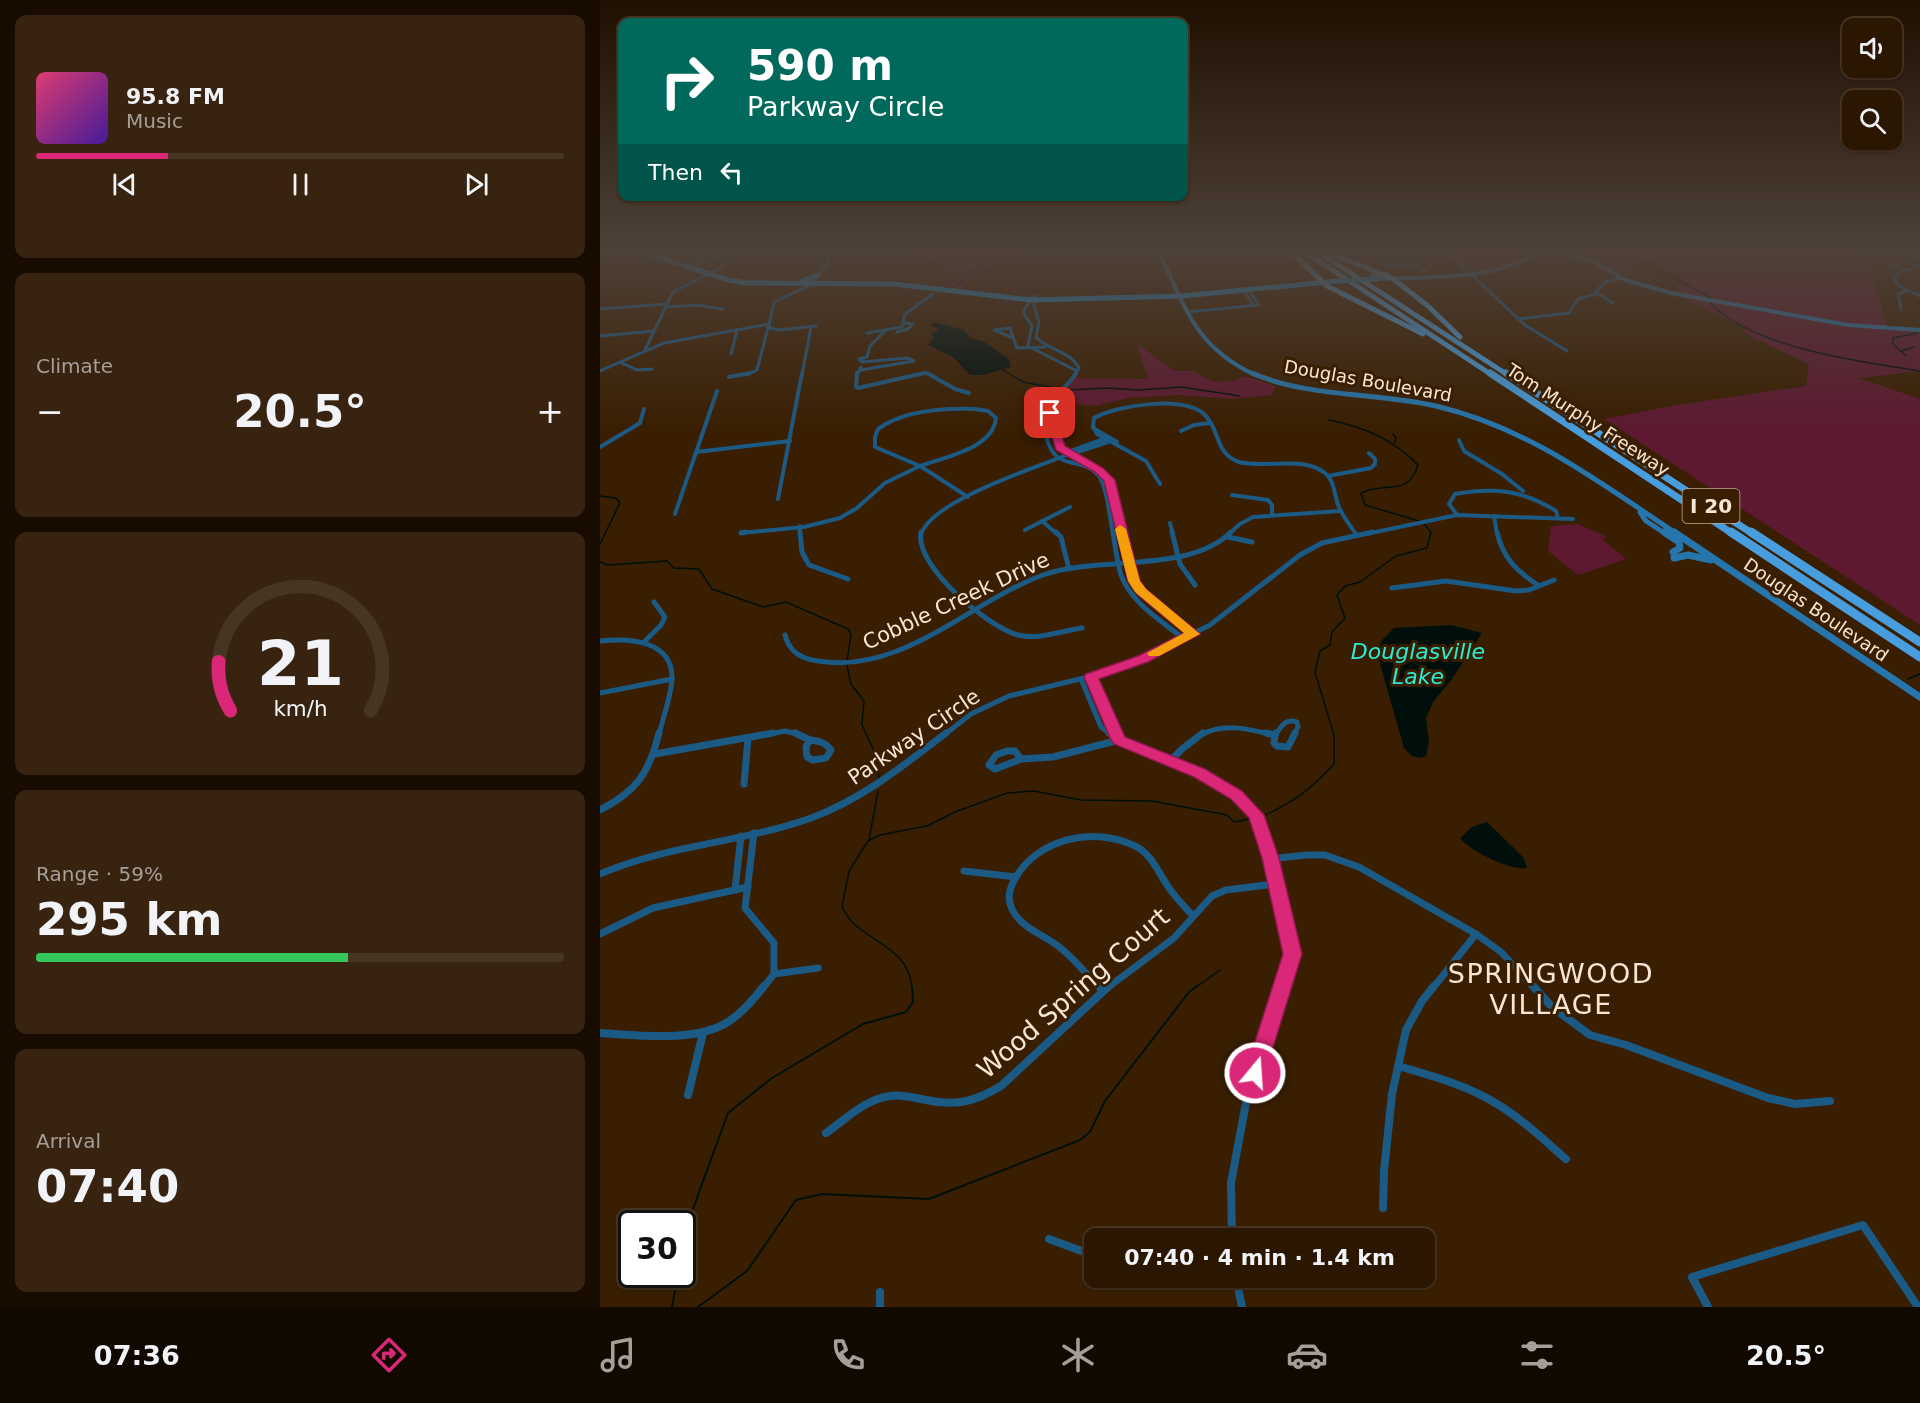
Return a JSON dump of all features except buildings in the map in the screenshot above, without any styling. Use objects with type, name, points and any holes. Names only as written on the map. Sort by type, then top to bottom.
[{"type":"highway","points":[[1374,309],[1421,333],[1538,405]]},
{"type":"highway","name":"Tom Murphy Freeway","points":[[1392,309],[1920,657]]},
{"type":"highway","name":"Tom Murphy Freeway","points":[[1407,309],[1920,642]]},
{"type":"highway","points":[[1429,309],[1502,370]]},
{"type":"main road","name":"Douglas Boulevard","points":[[1186,309],[1215,351],[1246,371],[1289,384],[1416,402],[1484,420],[1545,447],[1920,697]]},
{"type":"main road","points":[[1757,309],[1858,326],[1920,330]]},
{"type":"main road","points":[[1637,508],[1646,520],[1678,542],[1680,548],[1673,555],[1688,555],[1717,562]]},
{"type":"street","points":[[645,350],[664,309]]},
{"type":"street","points":[[729,377],[750,374],[757,370],[772,309]]},
{"type":"street","points":[[867,333],[884,332],[902,327],[902,318],[912,309]]},
{"type":"street","points":[[1025,309],[1023,312],[1032,326],[1027,342],[1030,348],[1067,362],[1077,371]]},
{"type":"street","points":[[1036,309],[1039,322],[1036,337],[1043,345],[1071,357],[1079,365],[1071,383],[1046,406],[1043,413],[1049,442],[1058,459],[1095,472],[1101,480],[1125,585],[1135,597],[1184,639]]},
{"type":"street","points":[[1187,312],[1217,309]]},
{"type":"street","points":[[1508,309],[1536,334],[1567,351]]},
{"type":"street","points":[[1518,319],[1569,313],[1572,309]]},
{"type":"street","points":[[893,330],[903,331],[913,324],[903,323]]},
{"type":"street","points":[[769,324],[770,328],[779,330],[813,327],[778,499]]},
{"type":"street","points":[[600,371],[664,343],[769,324]]},
{"type":"street","points":[[1013,338],[994,330],[1010,328],[1017,348],[1043,345]]},
{"type":"street","points":[[600,336],[654,331]]},
{"type":"street","points":[[731,354],[737,331]]},
{"type":"street","points":[[884,332],[872,343],[867,357],[860,360],[861,370],[857,374],[856,387],[926,374],[955,389],[969,393]]},
{"type":"street","points":[[861,370],[914,360],[908,358],[862,363]]},
{"type":"street","points":[[620,362],[637,370],[652,369]]},
{"type":"street","points":[[675,514],[717,391]]},
{"type":"street","points":[[1056,398],[1050,410],[1051,424],[1060,448],[1099,470],[1109,480],[1134,581],[1141,592],[1193,634]]},
{"type":"street","points":[[1160,484],[1146,461],[1106,441],[1094,428],[1093,420],[1099,413],[1132,406],[1164,405],[1193,408],[1205,415],[1218,445],[1225,455],[1234,460],[1257,464],[1311,466],[1328,476],[1340,511],[1356,534]]},
{"type":"street","points":[[600,447],[640,423],[644,409]]},
{"type":"street","points":[[741,533],[832,521],[850,514],[884,484],[919,466],[988,438],[996,429],[996,418],[984,410],[972,409],[913,415],[886,423],[876,432],[874,443],[879,450],[906,459],[919,466],[968,497]]},
{"type":"street","points":[[879,420],[886,423]]},
{"type":"street","points":[[1181,430],[1194,425],[1210,423]]},
{"type":"street","points":[[1094,428],[1120,443],[1121,448]]},
{"type":"street","points":[[1459,440],[1464,451],[1556,511],[1558,518]]},
{"type":"street","points":[[696,452],[790,441]]},
{"type":"street","points":[[1082,628],[1018,635],[1009,632],[976,610],[948,585],[920,542],[922,530],[937,513],[968,497],[1069,454],[1077,454],[1106,441]]},
{"type":"street","points":[[1328,476],[1371,468],[1375,464],[1375,459],[1369,453]]},
{"type":"street","points":[[1457,515],[1449,504],[1455,494],[1486,489],[1524,492]]},
{"type":"street","points":[[1232,495],[1268,500],[1272,505],[1272,514]]},
{"type":"street","points":[[1025,531],[1070,507]]},
{"type":"street","name":"Cobble Creek Drive","points":[[785,635],[793,652],[806,659],[833,665],[861,663],[888,655],[1036,578],[1069,568],[1210,549],[1228,537],[1241,521],[1272,514],[1298,515],[1340,511]]},
{"type":"street","name":"Parkway Circle","points":[[600,874],[634,860],[674,848],[787,826],[842,805],[971,714],[988,705],[1027,691],[1091,677],[1133,663],[1184,639],[1210,624],[1310,549],[1330,540],[1457,515],[1573,519]]},
{"type":"street","points":[[1494,516],[1503,555],[1511,567],[1539,585]]},
{"type":"street","points":[[1042,521],[1062,537],[1069,568]]},
{"type":"street","points":[[1170,523],[1185,573],[1195,585]]},
{"type":"street","points":[[800,526],[801,552],[804,560],[816,569],[848,579]]},
{"type":"street","points":[[1228,537],[1252,542]]},
{"type":"street","points":[[1392,588],[1432,581],[1516,591],[1554,580]]},
{"type":"street","points":[[645,642],[661,625],[665,617],[654,602]]},
{"type":"street","points":[[600,641],[622,639],[645,642],[661,650],[667,658],[672,679],[655,754],[647,772],[626,796],[600,810]]},
{"type":"street","points":[[1091,677],[1119,740]]},
{"type":"street","points":[[600,693],[672,679]]},
{"type":"street","points":[[1081,679],[1101,727],[1119,740],[1200,773],[1237,795],[1256,815],[1270,858],[1292,954],[1248,1092],[1231,1183],[1232,1228]]},
{"type":"street","points":[[1291,720],[1297,722],[1298,727],[1288,747],[1277,746],[1274,743],[1275,735],[1285,723],[1291,720]]},
{"type":"street","points":[[1169,762],[1190,740],[1205,732],[1227,727],[1275,735]]},
{"type":"street","points":[[655,754],[785,731],[800,734],[810,740]]},
{"type":"street","points":[[744,784],[748,738]]},
{"type":"street","points":[[1021,759],[1015,751],[1007,750],[1000,752],[990,760],[988,765],[994,769],[1002,768],[1021,759],[1053,757],[1119,740]]},
{"type":"street","points":[[600,1033],[655,1036],[704,1033],[728,1022],[754,999],[774,974],[774,943],[745,908],[754,833]]},
{"type":"street","points":[[735,890],[741,836]]},
{"type":"street","points":[[1103,991],[1058,946],[1034,932],[1013,911],[1009,897],[1010,887],[1023,866],[1039,850],[1059,841],[1089,837],[1115,840],[1142,851],[1193,916]]},
{"type":"street","points":[[1270,858],[1317,853],[1339,856],[1476,934],[1501,952],[1552,1007],[1590,1035],[1626,1045],[1768,1098],[1795,1104],[1830,1101]]},
{"type":"street","points":[[964,871],[1016,877]]},
{"type":"street","name":"Wood Spring Court","points":[[826,1133],[869,1104],[887,1096],[905,1096],[946,1104],[962,1104],[983,1097],[1001,1086],[1103,991],[1174,938],[1212,896],[1226,890],[1275,884]]},
{"type":"street","points":[[600,934],[624,919],[658,905],[748,887]]},
{"type":"street","points":[[1383,1208],[1384,1171],[1392,1094],[1406,1030],[1422,1001],[1476,934]]},
{"type":"street","points":[[774,974],[818,968]]},
{"type":"street","points":[[688,1095],[704,1033]]},
{"type":"street","points":[[1398,1066],[1455,1083],[1487,1098],[1519,1120],[1566,1159]]},
{"type":"street","points":[[1708,1307],[1692,1276],[1863,1225],[1918,1307]]},
{"type":"street","points":[[1049,1239],[1084,1252]]},
{"type":"street","points":[[1238,1288],[1242,1307]]},
{"type":"street","points":[[880,1293],[880,1307]]},
{"type":"shaded area","points":[[1705,309],[1882,309],[1887,328],[1920,330],[1920,371],[1859,378],[1920,399],[1920,625],[1604,419],[1677,405],[1806,386],[1809,364],[1746,334],[1745,328]]},
{"type":"shaded area","points":[[1137,344],[1175,371],[1193,371],[1213,382],[1233,381],[1245,376],[1275,386],[1272,395],[1233,399],[1180,395],[1128,398],[1095,406],[1049,401],[1072,378],[1148,379]]},
{"type":"shaded area","points":[[1578,524],[1607,537],[1602,539],[1626,559],[1578,575],[1548,551],[1551,526]]},
{"type":"water","points":[[934,322],[964,330],[972,339],[983,341],[1009,359],[1011,367],[983,375],[970,375],[954,358],[928,345],[934,337],[931,334],[939,329],[929,325]]},
{"type":"water","name":"Douglasville Lake","points":[[1451,625],[1482,633],[1452,679],[1433,702],[1426,718],[1429,742],[1426,756],[1421,758],[1412,756],[1404,748],[1377,653],[1382,640],[1394,628]]},
{"type":"water","points":[[1487,822],[1524,858],[1527,868],[1512,867],[1491,859],[1460,838],[1472,827]]},
{"type":"waterway","points":[[1717,309],[1754,332],[1810,351],[1920,371]]},
{"type":"waterway","points":[[1906,356],[1893,344],[1893,338],[1918,333]]},
{"type":"waterway","points":[[1902,351],[1914,347]]},
{"type":"waterway","points":[[1003,370],[1023,382],[1061,389]]},
{"type":"waterway","points":[[1068,390],[1106,388],[1139,390],[1181,387],[1240,396]]},
{"type":"waterway","points":[[1329,420],[1377,435],[1398,448],[1418,465],[1408,482],[1402,485],[1370,489],[1361,493],[1365,505],[1419,521]]},
{"type":"waterway","points":[[1393,434],[1396,439],[1394,443]]},
{"type":"waterway","points":[[600,496],[616,498],[620,503],[600,544]]},
{"type":"waterway","points":[[1261,817],[1301,795],[1334,764],[1334,735],[1315,672],[1320,651],[1330,645],[1332,632],[1345,618],[1337,595],[1345,586],[1360,582],[1396,556],[1427,548],[1431,532],[1423,523]]},
{"type":"waterway","points":[[600,562],[608,565],[667,561],[674,568],[699,569],[712,589],[763,607],[786,602],[848,629],[851,634],[847,661]]},
{"type":"waterway","points":[[847,666],[851,684],[864,701],[862,725],[876,755],[879,779]]},
{"type":"waterway","points":[[1908,679],[1920,674]]},
{"type":"waterway","points":[[869,840],[878,791]]},
{"type":"waterway","points":[[912,988],[910,975],[905,965],[890,950],[853,923],[842,907],[849,871],[868,841],[880,835],[927,826],[955,812],[1007,793],[1034,791],[1081,800],[1152,801],[1227,815],[1234,822],[1251,819]]},
{"type":"waterway","points":[[1195,988],[1220,970]]},
{"type":"waterway","points":[[693,1210],[728,1113],[772,1078],[863,1024],[906,1012],[913,1002],[912,986]]},
{"type":"waterway","points":[[698,1307],[747,1271],[796,1200],[822,1194],[929,1199],[1080,1140],[1090,1132],[1105,1101],[1189,992],[1197,986]]},
{"type":"waterway","points":[[672,1307],[676,1288]]},
{"type":"slow traffic","points":[[1120,529],[1134,581],[1141,592],[1193,634],[1154,653]]},
{"type":"district","name":"SPRINGWOOD VILLAGE","points":[[1551,990]]},
{"type":"route","points":[[1050,413],[1053,431],[1060,448],[1104,473],[1109,480],[1134,581],[1141,592],[1193,634],[1143,659],[1091,677],[1119,740],[1200,773],[1237,795],[1256,815],[1270,858],[1292,954],[1255,1073]]}]
